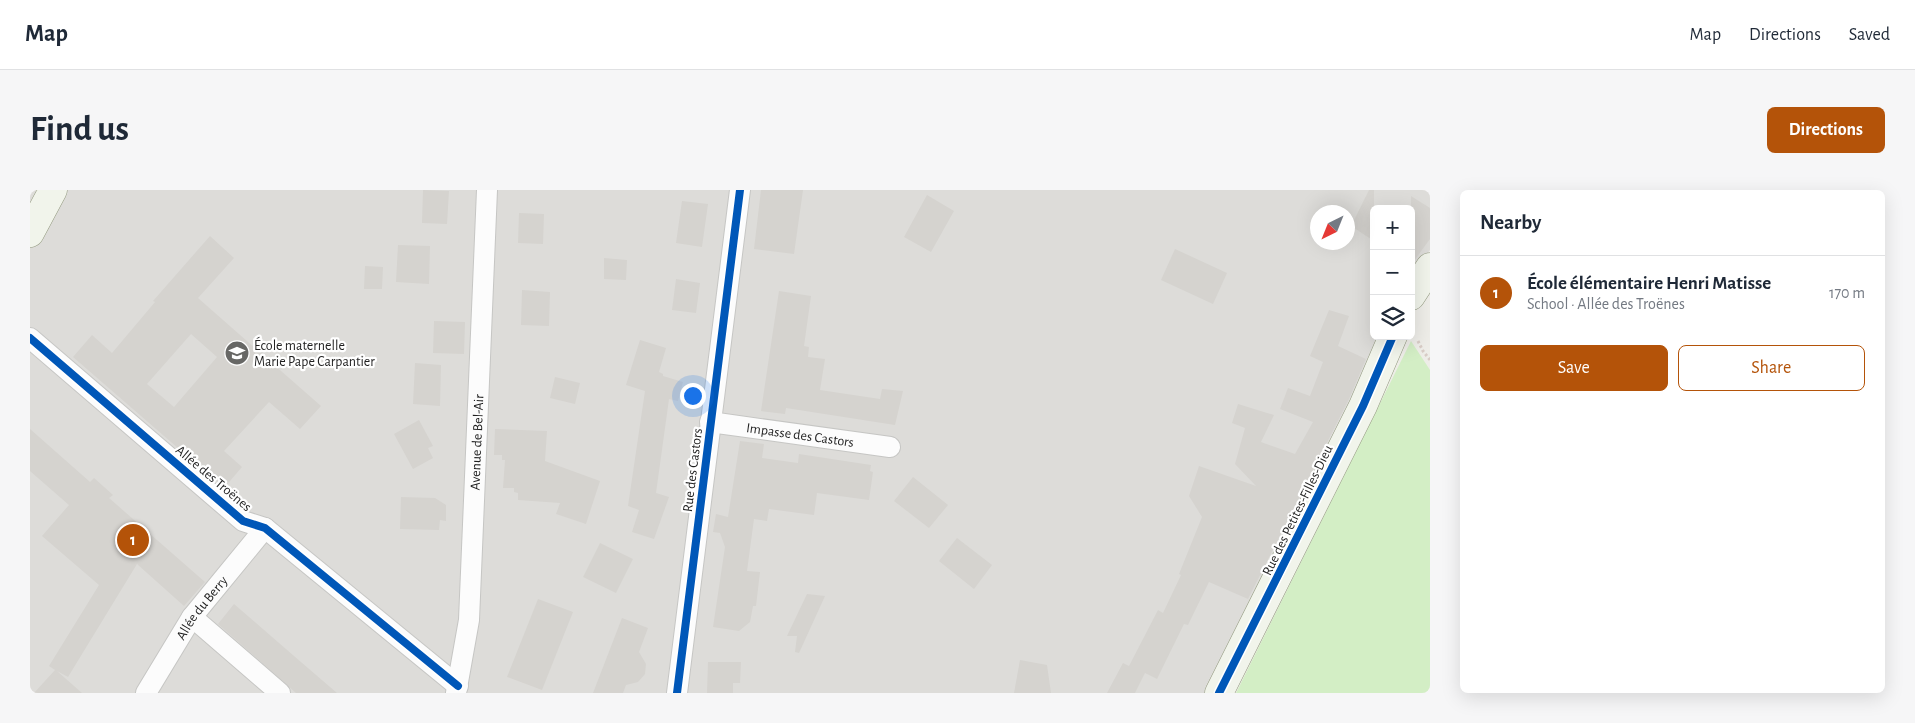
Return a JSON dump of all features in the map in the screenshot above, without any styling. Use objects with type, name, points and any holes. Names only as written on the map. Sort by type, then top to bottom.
[{"type":"street","points":[[30,233],[53,190]]},
{"type":"street","name":"Avenue de Bel-Air","points":[[457,690],[469,620],[487,190]]},
{"type":"street","name":"Rue des Castors","points":[[676,693],[740,190]]},
{"type":"street","points":[[1412,295],[1430,267]]},
{"type":"street","name":"Allée des Troënes","points":[[30,338],[243,521],[266,528],[457,690]]},
{"type":"street","name":"Rue des Petites-Filles-Dieu","points":[[1219,693],[1363,406],[1401,340]]},
{"type":"street","name":"Impasse des Castors","points":[[710,422],[890,447]]},
{"type":"street","name":"Allée du Berry","points":[[146,693],[192,617],[266,528]]},
{"type":"street","points":[[192,617],[280,693]]},
{"type":"path","points":[[1410,340],[1430,360]]},
{"type":"shaded area","points":[[30,190],[1430,190],[1430,250],[1415,271],[1415,205],[1370,205],[1370,340],[1381,340],[1209,693],[30,693]]},
{"type":"green space","points":[[1411,341],[1430,370],[1430,693],[1236,693]]},
{"type":"building","points":[[423,190],[449,191],[447,224],[422,223]]},
{"type":"building","points":[[761,190],[803,190],[794,254],[754,249]]},
{"type":"building","points":[[1369,190],[1374,190],[1374,205],[1370,205],[1370,238],[1355,229],[1355,218]]},
{"type":"building","points":[[927,195],[954,211],[931,252],[904,237]]},
{"type":"building","points":[[1411,196],[1430,208],[1430,239],[1415,260],[1415,205],[1411,205]]},
{"type":"building","points":[[682,201],[708,204],[702,247],[676,243]]},
{"type":"building","points":[[519,213],[544,214],[543,244],[518,243]]},
{"type":"building","points":[[210,236],[234,258],[198,298],[321,406],[300,429],[269,402],[224,451],[242,467],[224,488],[73,357],[92,335],[112,353],[155,302],[153,301]],"holes":[[[191,334],[217,357],[174,407],[147,384]]]},
{"type":"building","points":[[398,245],[430,246],[429,284],[396,282]]},
{"type":"building","points":[[1175,249],[1227,273],[1213,304],[1161,280]]},
{"type":"building","points":[[604,258],[627,260],[626,280],[604,279]]},
{"type":"building","points":[[365,266],[383,267],[382,289],[364,289]]},
{"type":"building","points":[[676,279],[700,283],[696,313],[672,310]]},
{"type":"building","points":[[522,290],[550,292],[549,326],[521,325]]},
{"type":"building","points":[[779,291],[811,296],[804,346],[809,347],[808,357],[825,359],[820,390],[880,399],[882,389],[903,391],[895,425],[786,408],[785,414],[761,411]]},
{"type":"building","points":[[1329,310],[1349,316],[1338,346],[1366,359],[1349,399],[1248,599],[1209,582],[1188,625],[1184,624],[1157,679],[1145,673],[1135,693],[1107,693],[1123,663],[1129,666],[1158,610],[1163,613],[1181,575],[1179,574],[1202,517],[1189,496],[1199,466],[1256,486],[1235,464],[1245,428],[1232,423],[1238,404],[1274,415],[1261,442],[1295,454],[1313,422],[1280,409],[1288,388],[1310,396],[1323,362],[1310,356]]},
{"type":"building","points":[[434,321],[465,322],[464,354],[433,353]]},
{"type":"building","points":[[640,340],[666,348],[659,372],[663,376],[683,382],[678,401],[669,399],[656,493],[669,497],[654,539],[632,532],[639,510],[628,506],[645,391],[626,385]]},
{"type":"building","points":[[415,363],[441,365],[440,406],[413,404]]},
{"type":"building","points":[[555,377],[580,383],[575,404],[550,398]]},
{"type":"building","points":[[419,420],[433,446],[428,448],[433,458],[413,469],[394,434]]},
{"type":"building","points":[[30,429],[90,482],[94,478],[113,495],[109,498],[205,582],[184,606],[137,564],[68,677],[57,671],[82,693],[34,693],[55,670],[49,666],[99,585],[42,536],[69,505],[30,471]]},
{"type":"building","points":[[495,429],[547,431],[545,461],[600,481],[586,524],[556,514],[560,503],[518,500],[518,493],[514,492],[514,488],[503,488],[505,460],[502,460],[502,455],[494,455]]},
{"type":"building","points":[[740,441],[764,444],[762,458],[798,463],[799,454],[871,465],[870,471],[873,472],[869,500],[817,493],[814,515],[769,509],[767,521],[754,519],[747,571],[760,572],[756,606],[753,606],[750,622],[739,631],[713,627],[725,547],[720,533],[713,532],[716,514],[728,517]]},
{"type":"building","points":[[913,477],[948,505],[929,528],[894,501]]},
{"type":"building","points":[[401,497],[435,498],[446,505],[446,521],[440,520],[439,530],[400,529]]},
{"type":"building","points":[[957,538],[992,565],[974,589],[939,561]]},
{"type":"building","points":[[600,543],[633,559],[616,593],[583,577]]},
{"type":"building","points":[[807,594],[825,596],[799,653],[795,652],[797,636],[787,636]]},
{"type":"building","points":[[538,599],[573,612],[542,690],[507,677]]},
{"type":"building","points":[[234,604],[337,693],[296,693],[218,624]]},
{"type":"building","points":[[622,618],[648,628],[639,652],[646,664],[645,674],[638,682],[626,685],[623,693],[593,693]]},
{"type":"building","points":[[1020,660],[1047,665],[1051,693],[1014,693]]},
{"type":"building","points":[[708,662],[741,662],[740,683],[733,683],[733,693],[707,693]]},
{"type":"cycle path","points":[[677,693],[740,190]]},
{"type":"cycle path","points":[[30,338],[243,521],[265,528],[458,686]]},
{"type":"cycle path","points":[[1219,693],[1363,406],[1391,340]]},
{"type":"place","name":"École maternelle Marie Pape Carpantier","points":[[237,353]]},
{"type":"place","name":"École élémentaire Henri Matisse","points":[[133,540]]}]
